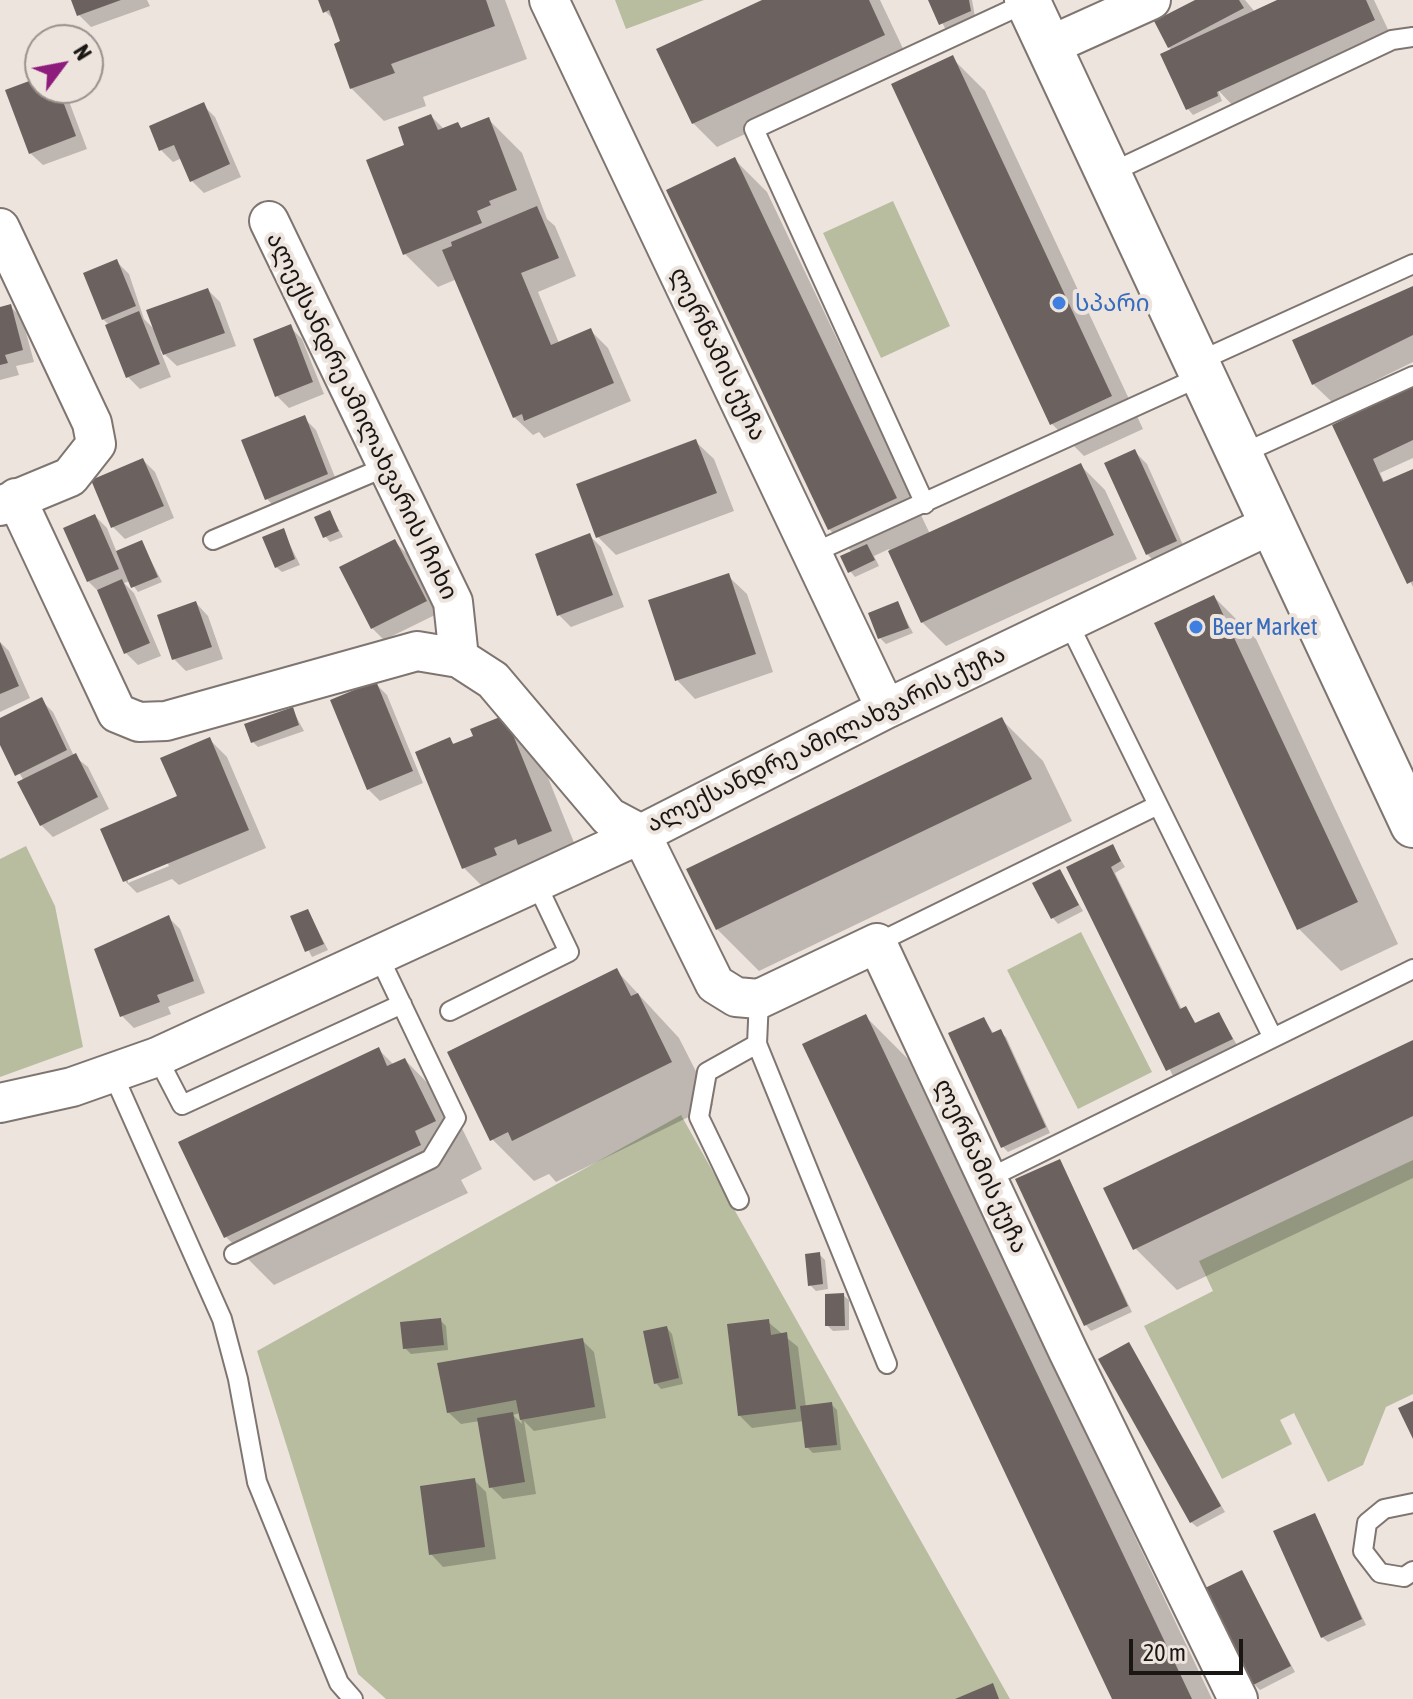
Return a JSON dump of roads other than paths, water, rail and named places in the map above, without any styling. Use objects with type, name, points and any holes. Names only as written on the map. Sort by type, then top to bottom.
[{"type":"main road","points":[[1028,1],[1413,825]]},
{"type":"street","name":"ლერწამის ქუჩა","points":[[549,0],[886,709]]},
{"type":"street","points":[[1049,46],[1151,0]]},
{"type":"street","name":"ალექსანდრე ამილახვარის I ჩიხი","points":[[269,221],[453,602],[459,658]]},
{"type":"street","points":[[0,228],[92,423],[96,444],[70,477],[8,502]]},
{"type":"street","name":"ალექსანდრე ამილახვარის ქუჩა","points":[[8,502],[117,713],[139,722],[166,721],[417,651],[459,658],[493,680],[609,817],[641,834],[1067,620],[1272,524]]},
{"type":"street","points":[[0,1103],[72,1087],[157,1057],[537,885],[641,834],[715,984],[736,997],[759,999],[877,943]]},
{"type":"street","name":"ლერწამის ქუჩა","points":[[877,943],[987,1179],[1238,1699]]},
{"type":"lane","points":[[925,504],[754,129],[1028,1]]},
{"type":"lane","points":[[1108,174],[1392,40],[1413,37]]},
{"type":"lane","points":[[813,553],[925,504],[1413,264]]},
{"type":"lane","points":[[1239,455],[1413,376]]},
{"type":"lane","points":[[213,540],[388,466]]},
{"type":"lane","points":[[1067,620],[1273,1038]]},
{"type":"lane","points":[[877,943],[1158,805]]},
{"type":"lane","points":[[450,1011],[569,952],[537,885]]},
{"type":"lane","points":[[234,1254],[431,1159],[456,1118],[379,957]]},
{"type":"lane","points":[[987,1179],[1413,969]]},
{"type":"lane","points":[[759,999],[757,1044],[887,1364]]},
{"type":"lane","points":[[157,1057],[182,1105],[402,1004]]},
{"type":"lane","points":[[739,1200],[699,1117],[707,1072],[757,1044]]},
{"type":"lane","points":[[112,1072],[222,1319],[238,1379],[257,1482],[339,1683],[353,1699]]},
{"type":"lane","points":[[1413,1503],[1384,1509],[1367,1523],[1363,1551],[1380,1573],[1404,1577],[1413,1571]]},
{"type":"place","name":"სპარი","points":[[1059,303]]},
{"type":"place","name":"Beer Market","points":[[1196,627]]}]
